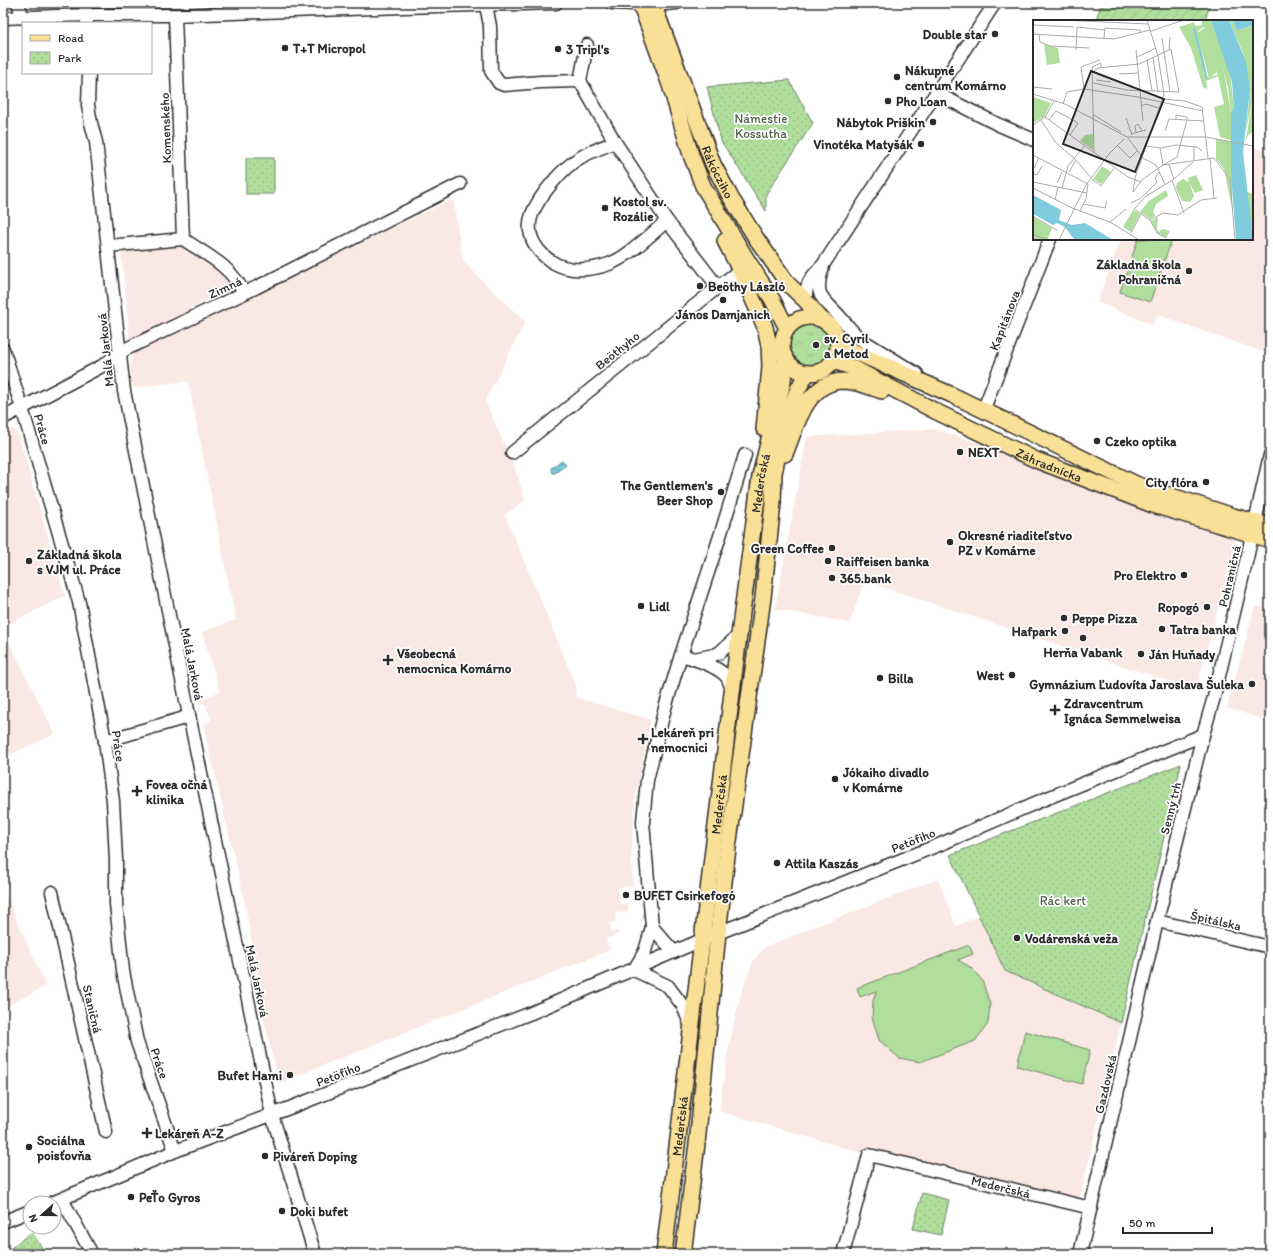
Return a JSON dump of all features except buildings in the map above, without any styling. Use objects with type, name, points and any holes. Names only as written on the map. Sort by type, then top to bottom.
[{"type":"main road","name":"Rákócziho","points":[[647,4],[691,155],[703,186],[772,299],[787,328]]},
{"type":"main road","name":"Rákócziho","points":[[647,4],[713,164],[731,198],[756,238],[788,284],[806,301],[821,319]]},
{"type":"main road","points":[[703,186],[713,215],[740,270],[765,327],[769,345],[770,367],[760,476]]},
{"type":"main road","points":[[810,316],[821,319],[828,322],[836,334],[839,345],[837,354],[828,367],[821,371],[806,373],[800,371],[794,368],[785,357],[782,349],[782,340],[787,328],[802,317],[810,316]]},
{"type":"main road","name":"Záhradnícka","points":[[839,345],[952,395],[1138,485],[1254,529]]},
{"type":"main road","name":"Mederčská","points":[[664,1254],[732,690],[760,476],[783,382],[785,357]]},
{"type":"main road","name":"Záhradnícka","points":[[833,361],[850,367],[937,412],[1036,460],[1153,505],[1254,529]]},
{"type":"main road","name":"Mederčská","points":[[683,1254],[697,1144],[718,932],[731,826],[763,598],[773,503],[774,473],[784,426],[798,388],[806,373]]},
{"type":"main road","points":[[773,503],[783,462],[799,418],[810,399],[818,390],[829,384],[849,381],[896,395],[937,412]]},
{"type":"main road","points":[[1254,529],[1270,526]]},
{"type":"main road","points":[[1254,529],[1270,540]]},
{"type":"street","points":[[18,3],[23,18]]},
{"type":"street","points":[[85,3],[87,19]]},
{"type":"street","points":[[3,18],[87,19],[403,7],[556,3]]},
{"type":"street","points":[[612,3],[677,3]]},
{"type":"street","points":[[806,301],[809,281],[823,265],[995,3]]},
{"type":"street","points":[[486,5],[490,26],[491,71],[494,78],[499,83],[504,86],[580,80]]},
{"type":"street","name":"Komenského","points":[[175,15],[183,239]]},
{"type":"street","points":[[587,45],[580,80],[615,142],[667,221],[718,287]]},
{"type":"street","name":"Malá Jarková","points":[[89,74],[88,106],[96,142],[124,391],[189,716],[272,1115],[313,1254]]},
{"type":"street","points":[[936,93],[1033,140]]},
{"type":"street","points":[[615,142],[580,157],[570,165],[547,190],[534,210],[530,221],[529,231],[535,245],[550,261],[562,267],[585,269],[609,264],[619,259],[667,221]]},
{"type":"street","name":"Zimná","points":[[3,418],[102,366],[126,349],[244,293],[460,184]]},
{"type":"street","points":[[108,246],[183,239],[223,265],[239,282],[244,293]]},
{"type":"street","name":"Kapitánova","points":[[983,411],[1050,240]]},
{"type":"street","points":[[823,265],[818,284],[820,296],[856,335],[952,395]]},
{"type":"street","name":"Beöthyho","points":[[512,453],[740,270]]},
{"type":"street","name":"Práce","points":[[3,349],[22,408],[79,602],[105,741],[113,801],[116,860],[116,904],[123,971],[137,1042],[175,1151]]},
{"type":"street","name":"Mederčská","points":[[634,970],[645,951],[652,927],[643,822],[647,780],[665,708],[745,455]]},
{"type":"street","name":"Pohraničná","points":[[1213,702],[1270,455]]},
{"type":"street","points":[[694,659],[719,653],[739,635]]},
{"type":"street","points":[[681,655],[694,659],[726,676],[732,690]]},
{"type":"street","name":"Senný trh","points":[[1157,921],[1203,735],[1213,702]]},
{"type":"street","points":[[105,741],[189,716]]},
{"type":"street","name":"Petöfiho","points":[[62,1199],[175,1151],[272,1115],[531,1013],[634,970],[718,932],[941,844],[1033,804],[1203,735]]},
{"type":"street","name":"Staničná","points":[[52,892],[106,1132]]},
{"type":"street","name":"Špitálska","points":[[1157,921],[1270,947]]},
{"type":"street","name":"Gazdovská","points":[[1080,1254],[1157,921]]},
{"type":"street","points":[[652,927],[674,952]]},
{"type":"street","points":[[634,970],[668,986],[683,1006],[692,1029]]},
{"type":"street","name":"Mederčská","points":[[842,1254],[869,1156],[1091,1208]]},
{"type":"street","points":[[62,1209],[92,1254]]},
{"type":"street","points":[[3,1222],[22,1214]]},
{"type":"shaded area","name":"Základná škola Pohraničná","points":[[1253,146],[1270,153],[1270,333],[1263,352],[1158,314],[1153,325],[1097,302],[1121,240],[1253,240]]},
{"type":"shaded area","name":"Všeobecná nemocnica Komárno","points":[[453,199],[463,262],[525,322],[485,401],[513,464],[525,500],[505,515],[577,688],[575,697],[651,720],[635,798],[631,861],[633,886],[618,888],[620,904],[628,904],[628,912],[615,913],[616,922],[610,923],[611,932],[619,933],[606,939],[610,950],[279,1083],[265,1025],[243,893],[203,725],[212,719],[205,704],[197,703],[220,691],[202,632],[236,620],[188,381],[133,388],[130,368],[133,353]]},
{"type":"shaded area","points":[[185,242],[236,284],[130,342],[121,248]]},
{"type":"shaded area","name":"Základná škola s VJM ul. Práce","points":[[13,429],[17,431],[65,596],[3,627],[3,462],[6,460],[3,455],[3,434]]},
{"type":"shaded area","points":[[933,429],[1036,460],[1237,537],[1196,690],[864,581],[850,623],[775,609],[807,437]]},
{"type":"shaded area","name":"Gymnázium Ľudovíta Jaroslava Šuleka","points":[[1255,606],[1270,609],[1270,721],[1227,708]]},
{"type":"shaded area","points":[[3,630],[55,734],[3,758]]},
{"type":"shaded area","points":[[938,879],[956,926],[979,916],[1005,971],[1121,1023],[1078,1205],[869,1155],[719,1111],[728,1052],[740,997],[753,961],[764,948]]},
{"type":"shaded area","points":[[3,889],[46,986],[3,1008]]},
{"type":"green space","points":[[1102,3],[1210,3],[1205,20],[1095,20]]},
{"type":"green space","name":"Námestie Kossutha","points":[[789,80],[813,123],[766,194],[766,211],[721,141],[707,87]]},
{"type":"green space","points":[[246,158],[274,158],[274,194],[246,194]]},
{"type":"green space","points":[[1138,240],[1172,240],[1150,302],[1120,292]]},
{"type":"green space","points":[[815,322],[819,323],[829,332],[832,336],[832,354],[823,364],[815,368],[805,368],[797,364],[788,354],[787,340],[791,332],[801,323]]},
{"type":"green space","name":"Rác kert","points":[[1181,764],[1121,1023],[1005,971],[950,855]]},
{"type":"green space","points":[[969,945],[973,954],[958,960],[970,967],[982,980],[990,1004],[988,1024],[975,1041],[920,1062],[899,1058],[879,1040],[872,1017],[873,1001],[876,991],[860,997],[857,988]]},
{"type":"green space","points":[[1025,1031],[1090,1050],[1082,1084],[1017,1066]]},
{"type":"green space","points":[[922,1193],[949,1200],[941,1235],[913,1229]]},
{"type":"green space","points":[[28,1235],[34,1235],[46,1254],[3,1254]]},
{"type":"water","points":[[562,460],[566,465],[555,473],[552,473],[551,468]]},
{"type":"place","name":"Double star","points":[[995,34]]},
{"type":"place","name":"T+T Micropol","points":[[285,48]]},
{"type":"place","name":"3 Tripl's","points":[[558,49]]},
{"type":"place","name":"Nákupné centrum Komárno","points":[[897,77]]},
{"type":"place","name":"Pho Loan","points":[[888,101]]},
{"type":"place","name":"Nábytok Priškin","points":[[933,122]]},
{"type":"place","name":"Vinotéka Matyšák","points":[[921,144]]},
{"type":"place","name":"Kostol sv. Rozálie","points":[[605,208]]},
{"type":"place","name":"Základná škola Pohraničná","points":[[1189,271]]},
{"type":"place","name":"Beöthy László","points":[[700,286]]},
{"type":"place","name":"János Damjanich","points":[[723,300]]},
{"type":"place","name":"sv. Cyril a Metod","points":[[816,345]]},
{"type":"place","name":"Czeko optika","points":[[1097,441]]},
{"type":"place","name":"NEXT","points":[[960,452]]},
{"type":"place","name":"City flóra","points":[[1206,482]]},
{"type":"place","name":"The Gentlemen's Beer Shop","points":[[721,492]]},
{"type":"place","name":"Okresné riaditeľstvo PZ v Komárne","points":[[950,542]]},
{"type":"place","name":"Green Coffee","points":[[832,548]]},
{"type":"place","name":"Základná škola s VJM ul. Práce","points":[[29,561]]},
{"type":"place","name":"Raiffeisen banka","points":[[828,561]]},
{"type":"place","name":"Pro Elektro","points":[[1184,575]]},
{"type":"place","name":"365.bank","points":[[832,578]]},
{"type":"place","name":"Lidl","points":[[641,606]]},
{"type":"place","name":"Ropogó","points":[[1207,607]]},
{"type":"place","name":"Peppe Pizza","points":[[1064,618]]},
{"type":"place","name":"Tatra banka","points":[[1162,629]]},
{"type":"place","name":"Hafpark","points":[[1065,631]]},
{"type":"place","name":"Herňa Vabank","points":[[1083,638]]},
{"type":"place","name":"Ján Huňady","points":[[1141,654]]},
{"type":"place","name":"Všeobecná nemocnica Komárno","points":[[388,660]]},
{"type":"place","name":"West","points":[[1012,675]]},
{"type":"place","name":"Billa","points":[[880,678]]},
{"type":"place","name":"Gymnázium Ľudovíta Jaroslava Šuleka","points":[[1252,684]]},
{"type":"place","name":"Zdravcentrum Ignáca Semmelweisa","points":[[1055,710]]},
{"type":"place","name":"Lekáreň pri nemocnici","points":[[643,739]]},
{"type":"place","name":"Jókaiho divadlo v Komárne","points":[[835,779]]},
{"type":"place","name":"Fovea očná klinika","points":[[137,791]]},
{"type":"place","name":"Attila Kaszás","points":[[777,863]]},
{"type":"place","name":"BUFET Csirkefogó","points":[[626,895]]},
{"type":"place","name":"Vodárenská veža","points":[[1017,938]]},
{"type":"place","name":"Bufet Hami","points":[[290,1075]]},
{"type":"place","name":"Lekáreň A-Z","points":[[147,1133]]},
{"type":"place","name":"Sociálna poisťovňa","points":[[29,1147]]},
{"type":"place","name":"Piváreň Doping","points":[[265,1156]]},
{"type":"place","name":"PeŤo Gyros","points":[[131,1197]]},
{"type":"place","name":"Doki bufet","points":[[282,1211]]}]
